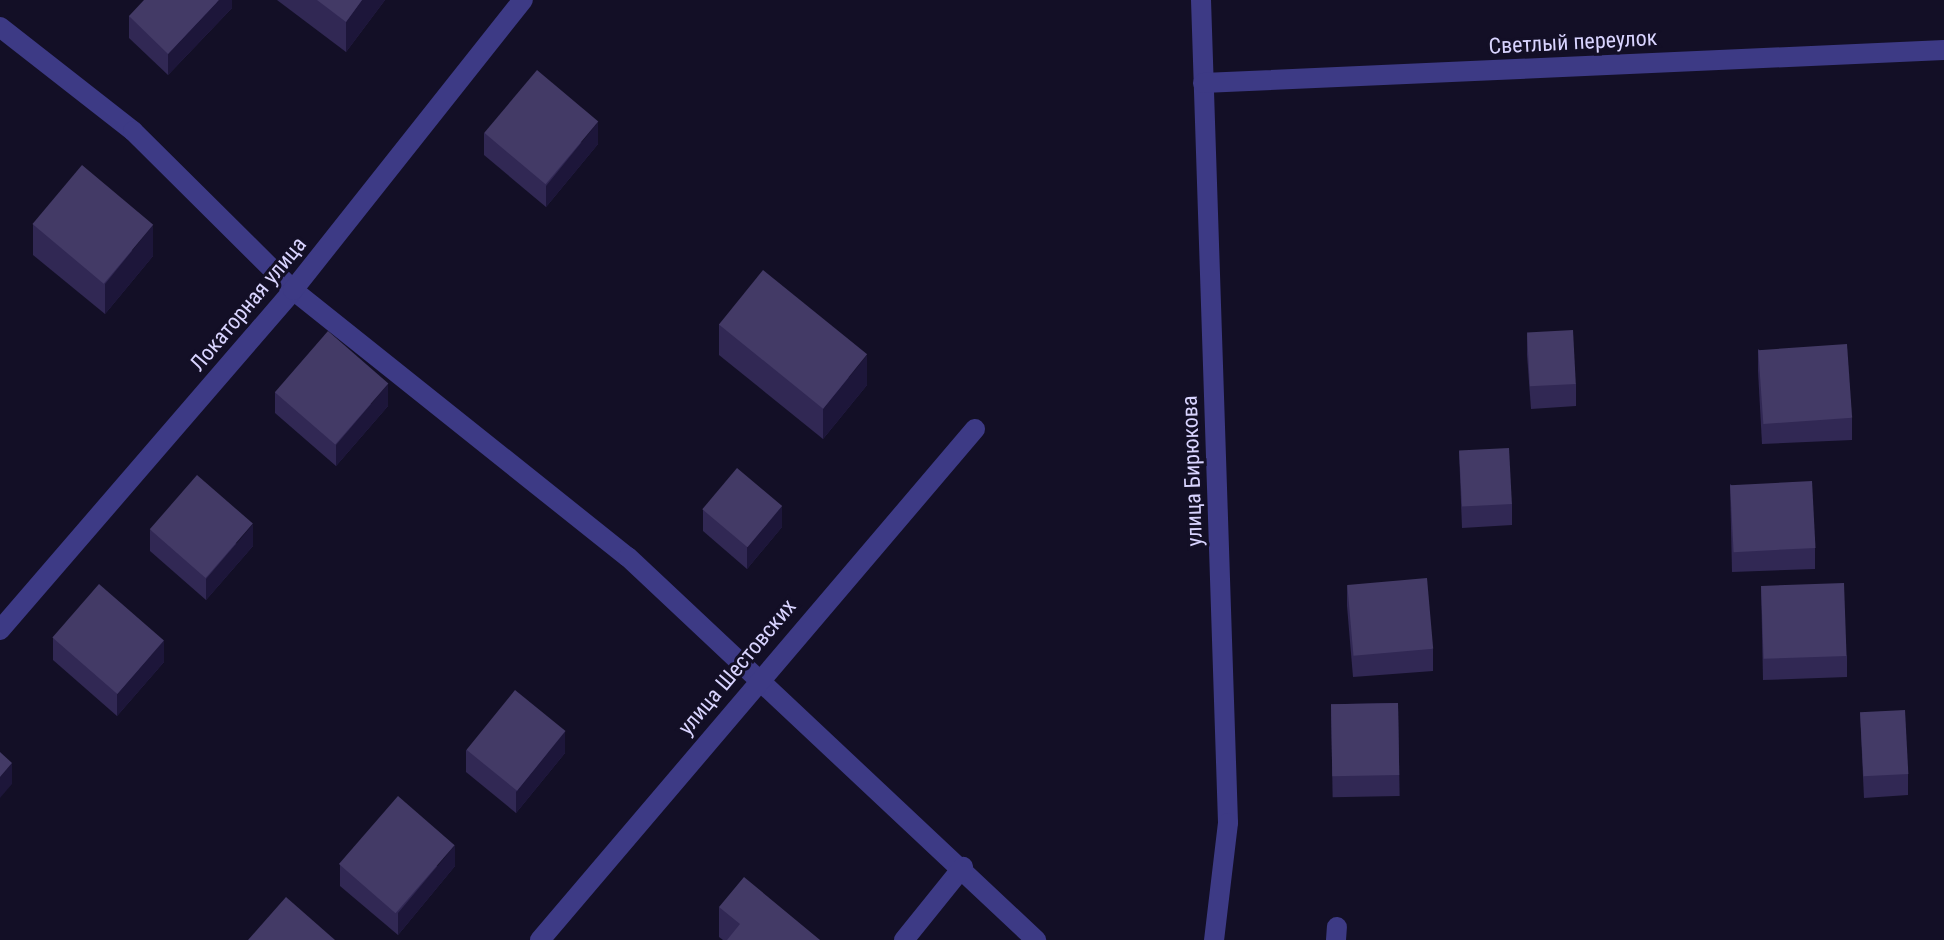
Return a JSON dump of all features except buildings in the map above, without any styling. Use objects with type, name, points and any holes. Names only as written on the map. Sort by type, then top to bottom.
[{"type":"street","name":"Локаторная улица","points":[[0,630],[293,290],[523,0]]},
{"type":"street","name":"улица Бирюкова","points":[[1201,0],[1228,823],[1214,940]]},
{"type":"street","points":[[0,27],[133,131],[293,290],[628,557],[963,867],[1036,940]]},
{"type":"street","name":"Светлый переулок","points":[[1203,83],[1944,50]]},
{"type":"street","name":"улица Шестовских","points":[[540,940],[759,677],[975,429]]},
{"type":"street","points":[[904,940],[963,867]]}]
